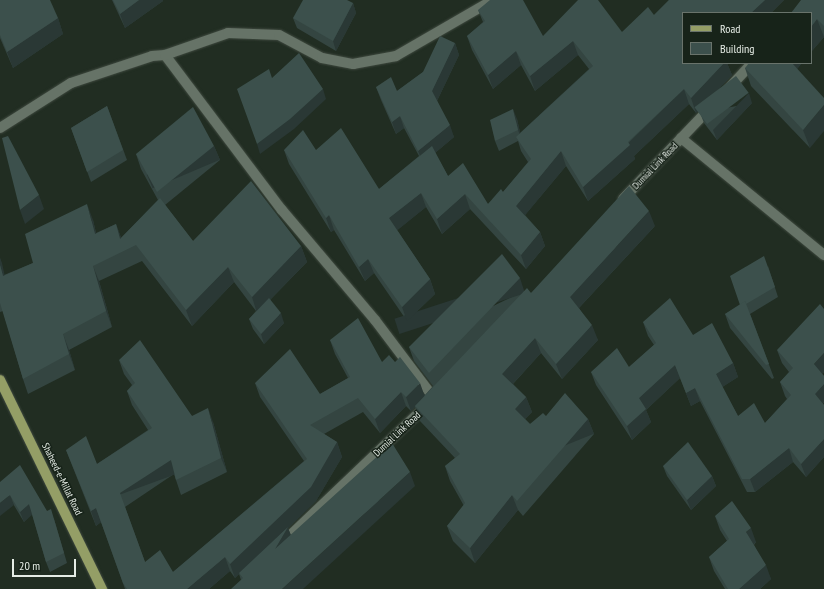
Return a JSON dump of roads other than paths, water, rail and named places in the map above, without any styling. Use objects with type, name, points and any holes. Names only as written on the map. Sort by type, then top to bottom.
[{"type":"main road","name":"Shaheed-e-Millat Road","points":[[0,380],[102,589]]},
{"type":"street","points":[[0,128],[71,83],[152,56],[165,55],[228,34],[279,35],[322,58],[353,64],[396,56],[493,0]]},
{"type":"street","name":"Dumial Link Road","points":[[165,55],[282,210],[437,395],[274,551]]},
{"type":"street","name":"Dumial Link Road","points":[[615,207],[751,64]]},
{"type":"street","points":[[681,138],[824,255]]}]
